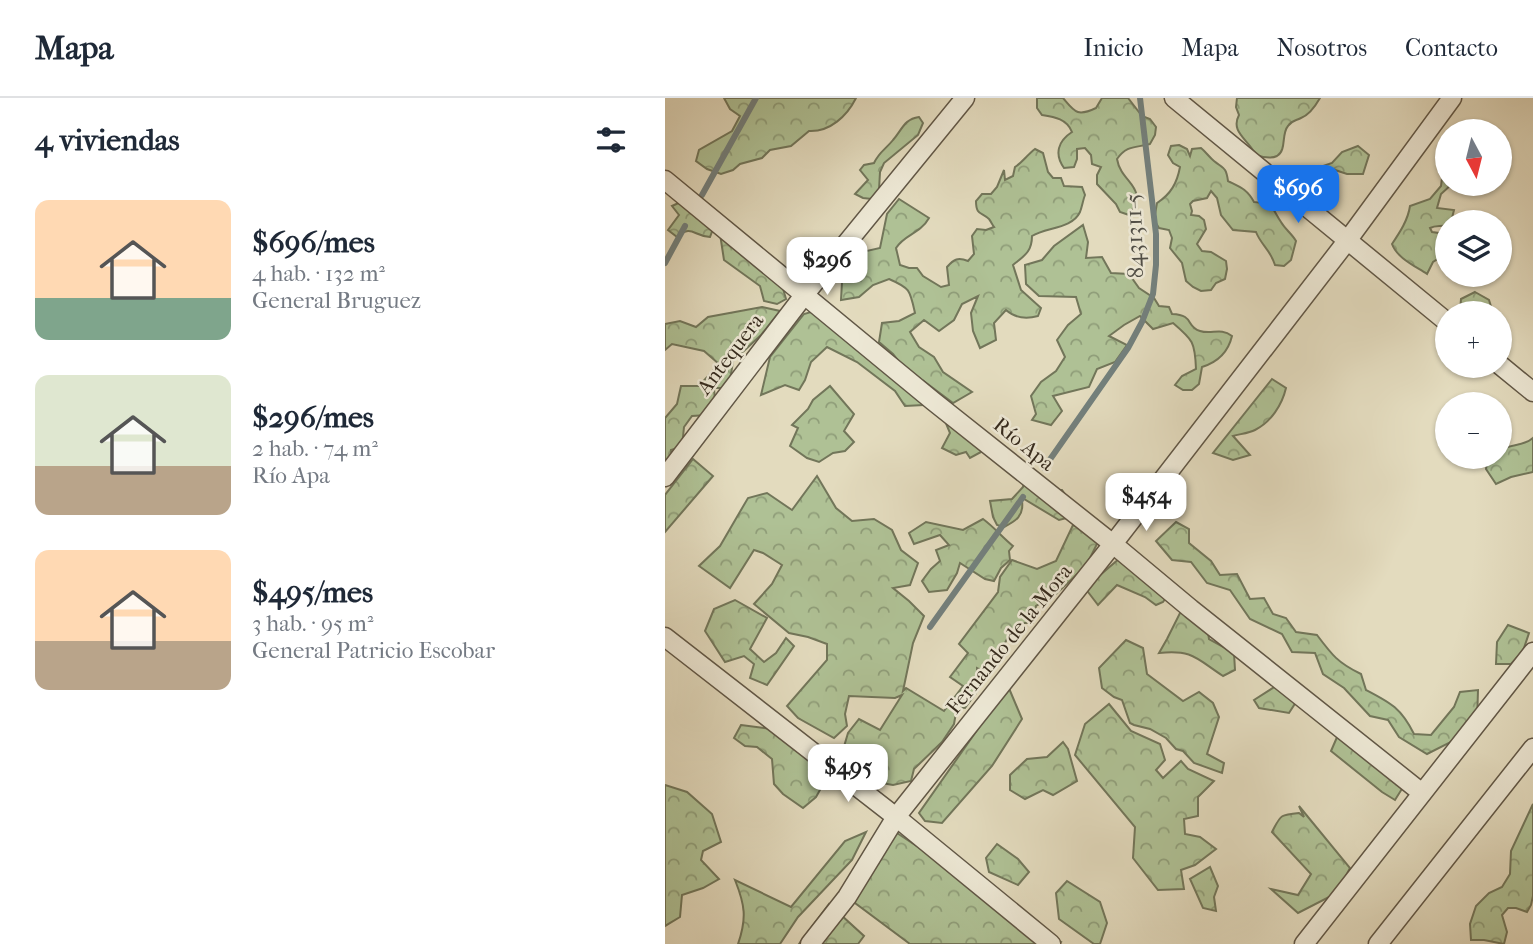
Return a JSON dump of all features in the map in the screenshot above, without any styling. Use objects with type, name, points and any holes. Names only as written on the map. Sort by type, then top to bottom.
[{"type":"street","name":"Antequera","points":[[665,477],[805,294],[965,98]]},
{"type":"street","points":[[1174,98],[1435,312]]},
{"type":"street","name":"Fernando de la Mora","points":[[810,944],[847,897],[896,817],[1113,544],[1347,240],[1452,98]]},
{"type":"street","name":"Río Apa","points":[[665,180],[933,401],[1422,793]]},
{"type":"street","points":[[1512,375],[1533,392]]},
{"type":"street","points":[[665,637],[896,817],[1051,944]]},
{"type":"street","points":[[1304,944],[1533,652]]},
{"type":"street","points":[[1378,944],[1533,748]]},
{"type":"green space","points":[[724,98],[856,98],[843,117],[831,126],[809,131],[791,146],[770,150],[762,158],[740,164],[721,174],[696,161],[699,150],[732,131],[740,116],[730,109]]},
{"type":"green space","points":[[1037,98],[1063,98],[1077,112],[1085,112],[1096,108],[1102,98],[1128,98],[1142,116],[1150,119],[1156,127],[1150,144],[1128,149],[1117,159],[1137,198],[1129,215],[1120,212],[1097,184],[1101,167],[1092,164],[1091,155],[1085,148],[1077,149],[1074,167],[1064,168],[1059,158],[1059,148],[1063,139],[1072,132],[1064,121],[1042,115],[1037,108]]},
{"type":"green space","points":[[1237,98],[1320,98],[1307,115],[1289,124],[1280,153],[1269,158],[1256,155],[1238,131]]},
{"type":"green space","points":[[919,117],[923,123],[918,135],[884,163],[880,172],[879,190],[872,199],[855,194],[868,180],[860,170],[864,165],[874,163],[907,123]]},
{"type":"green space","points":[[1179,145],[1187,149],[1190,156],[1192,149],[1201,148],[1224,169],[1228,181],[1246,191],[1254,202],[1272,207],[1296,241],[1291,260],[1284,266],[1275,265],[1256,232],[1233,230],[1221,215],[1217,198],[1211,191],[1207,198],[1190,204],[1191,215],[1204,220],[1206,229],[1197,244],[1202,251],[1211,252],[1226,261],[1225,279],[1216,283],[1211,290],[1201,291],[1186,281],[1182,263],[1170,248],[1172,238],[1169,230],[1159,228],[1154,220],[1157,203],[1170,192],[1177,178],[1180,167],[1173,163],[1168,155],[1171,146]]},
{"type":"green space","points":[[1358,146],[1369,155],[1363,174],[1347,174],[1335,170],[1318,187],[1308,182],[1306,172],[1332,163],[1342,152]]},
{"type":"green space","points":[[1035,149],[1043,153],[1048,172],[1053,178],[1061,178],[1064,186],[1082,187],[1085,195],[1076,218],[1065,225],[1032,236],[1029,250],[1013,265],[1021,290],[1041,308],[1038,316],[1021,317],[1006,310],[994,323],[996,340],[980,348],[973,331],[971,313],[978,296],[962,304],[954,320],[939,331],[924,320],[910,332],[919,347],[934,357],[943,372],[972,392],[953,403],[925,382],[933,401],[924,405],[905,406],[895,391],[857,362],[827,347],[811,362],[799,390],[785,385],[761,395],[770,357],[804,314],[828,307],[875,344],[906,373],[921,379],[905,369],[879,342],[882,323],[899,321],[915,313],[908,291],[889,279],[873,285],[859,297],[841,300],[842,282],[854,268],[862,252],[880,248],[887,214],[899,199],[929,218],[896,248],[900,265],[917,268],[923,276],[941,287],[949,285],[947,267],[956,260],[968,261],[974,254],[972,236],[977,229],[994,227],[989,219],[978,211],[976,201],[982,194],[991,194],[1004,170],[1005,180],[1013,176],[1015,167]]},
{"type":"green space","points":[[1435,193],[1435,196],[1440,196],[1437,208],[1454,210],[1435,210],[1435,227],[1430,228],[1435,232],[1435,261],[1427,274],[1402,258],[1392,244],[1406,221],[1410,206],[1430,199]]},
{"type":"green space","points":[[685,200],[713,229],[710,237],[686,231],[677,237],[668,230],[679,215],[672,206]]},
{"type":"green space","points":[[1083,225],[1088,242],[1086,258],[1102,257],[1111,273],[1129,274],[1139,288],[1154,298],[1159,306],[1169,307],[1172,314],[1184,316],[1195,329],[1224,332],[1232,336],[1221,356],[1202,367],[1199,384],[1192,390],[1183,390],[1175,385],[1182,376],[1196,369],[1192,342],[1173,323],[1153,329],[1140,316],[1109,336],[1127,345],[1115,362],[1097,369],[1089,387],[1053,396],[1062,411],[1051,425],[1032,420],[1036,414],[1031,396],[1041,382],[1056,371],[1065,357],[1057,340],[1081,314],[1076,297],[1039,296],[1026,284],[1025,265],[1042,260],[1054,246]]},
{"type":"green space","points":[[720,234],[782,285],[786,299],[777,304],[764,301],[760,286],[724,260]]},
{"type":"green space","points":[[1475,292],[1489,301],[1461,301]]},
{"type":"green space","points":[[762,307],[780,311],[761,335],[733,361],[729,388],[714,388],[715,401],[708,415],[692,416],[684,427],[682,447],[671,450],[672,460],[665,479],[665,418],[677,404],[681,386],[699,386],[719,364],[704,351],[672,344],[665,350],[665,324],[680,321],[696,327],[708,317]]},
{"type":"green space","points":[[1272,379],[1286,388],[1275,412],[1255,430],[1233,436],[1250,455],[1233,460],[1213,453]]},
{"type":"green space","points":[[830,386],[854,414],[844,431],[854,442],[845,451],[833,453],[819,462],[807,458],[790,446],[798,428],[792,425],[813,400]]},
{"type":"green space","points":[[945,421],[985,439],[981,452],[970,458],[966,452],[956,455],[942,448],[950,433]]},
{"type":"green space","points":[[1533,438],[1533,472],[1496,484],[1486,469],[1512,469],[1512,446]]},
{"type":"green space","points":[[693,459],[713,476],[665,532],[665,495]]},
{"type":"green space","points":[[817,476],[836,508],[852,521],[874,519],[892,530],[901,550],[918,563],[910,585],[893,588],[924,616],[913,643],[903,691],[906,688],[944,711],[963,686],[950,677],[968,653],[959,644],[998,592],[1000,577],[1012,560],[1037,569],[1056,561],[1073,525],[1087,530],[1098,542],[1086,566],[1055,595],[1036,606],[1033,623],[1018,623],[989,674],[977,668],[981,686],[965,708],[957,707],[954,724],[942,742],[914,769],[911,781],[893,785],[859,779],[843,750],[848,733],[859,719],[880,730],[902,695],[895,698],[849,696],[845,714],[847,726],[834,738],[798,718],[787,706],[827,660],[827,644],[789,633],[754,604],[772,584],[782,565],[754,550],[730,588],[699,566],[720,546],[748,498],[767,493],[792,510]]},
{"type":"green space","points":[[1024,481],[1062,490],[1073,506],[1071,517],[1059,520],[1024,499],[1020,514],[1015,520],[1004,527],[997,525],[990,501],[1012,499],[1023,487]]},
{"type":"green space","points":[[983,519],[1013,546],[1009,551],[1010,560],[1001,568],[994,581],[985,579],[960,563],[947,590],[929,592],[922,581],[940,561],[936,550],[949,545],[940,535],[914,544],[909,533],[926,522],[963,530]]},
{"type":"green space","points":[[1176,522],[1189,529],[1189,543],[1211,561],[1220,575],[1237,574],[1250,599],[1264,598],[1273,614],[1286,618],[1296,632],[1317,635],[1336,658],[1361,674],[1366,690],[1400,712],[1414,734],[1431,735],[1454,707],[1460,692],[1478,690],[1477,723],[1449,743],[1427,754],[1399,737],[1388,720],[1370,716],[1344,688],[1323,674],[1315,653],[1292,652],[1282,634],[1250,619],[1230,590],[1207,583],[1191,562],[1172,560],[1156,541]]},
{"type":"green space","points":[[1120,558],[1172,589],[1163,602],[1156,605],[1117,585],[1098,605],[1085,588]]},
{"type":"green space","points":[[735,600],[767,618],[750,649],[764,662],[776,653],[786,638],[794,646],[767,685],[750,678],[754,664],[744,656],[725,662],[705,631],[714,609]]},
{"type":"green space","points":[[1181,611],[1207,625],[1209,639],[1234,653],[1235,670],[1223,676],[1187,654],[1159,653]]},
{"type":"green space","points":[[1508,625],[1529,633],[1523,651],[1511,664],[1496,664],[1497,642]]},
{"type":"green space","points":[[1126,640],[1143,648],[1147,674],[1183,701],[1199,692],[1213,703],[1219,717],[1207,754],[1224,763],[1222,773],[1194,763],[1166,738],[1150,729],[1130,723],[1122,700],[1102,688],[1099,668]]},
{"type":"green space","points":[[1279,684],[1296,702],[1289,713],[1259,708],[1254,700]]},
{"type":"green space","points":[[1008,686],[1022,719],[992,766],[942,823],[925,821],[919,813]]},
{"type":"green space","points":[[1109,704],[1131,731],[1160,744],[1165,760],[1156,770],[1163,778],[1181,761],[1188,769],[1214,781],[1198,797],[1198,816],[1184,819],[1185,834],[1200,837],[1216,849],[1195,865],[1181,870],[1184,889],[1158,890],[1133,858],[1135,827],[1075,755],[1085,724]]},
{"type":"green space","points":[[741,725],[787,731],[815,751],[825,781],[816,797],[803,808],[783,794],[774,784],[772,759],[757,747],[745,746],[734,738]]},
{"type":"green space","points":[[1341,728],[1405,784],[1395,800],[1331,751]]},
{"type":"green space","points":[[1063,742],[1068,749],[1077,781],[1053,795],[1043,790],[1025,799],[1010,790],[1010,775],[1027,759],[1047,757]]},
{"type":"green space","points":[[665,785],[687,792],[712,814],[721,842],[703,851],[701,860],[719,879],[682,895],[680,917],[665,926]]},
{"type":"green space","points":[[1533,804],[1531,905],[1527,912],[1508,908],[1502,915],[1507,932],[1504,944],[1471,940],[1470,924],[1476,906],[1489,893],[1502,887],[1510,874],[1511,851]]},
{"type":"green space","points":[[1299,806],[1350,868],[1337,893],[1298,913],[1271,889],[1298,895],[1311,874],[1272,832],[1284,815],[1299,813],[1304,817]]},
{"type":"green space","points":[[866,832],[852,860],[798,917],[780,944],[738,944],[744,912],[735,880],[791,907],[845,841]]},
{"type":"green space","points":[[897,833],[1061,942],[910,944],[847,897]]},
{"type":"green space","points":[[997,844],[1018,859],[1029,872],[1018,885],[989,872],[986,858]]},
{"type":"green space","points":[[1210,867],[1218,886],[1214,897],[1216,911],[1203,908],[1190,879]]},
{"type":"green space","points":[[1067,881],[1100,902],[1107,923],[1100,944],[1094,944],[1059,919],[1056,893]]},
{"type":"green space","points":[[829,904],[864,936],[858,944],[799,944]]},
{"type":"waterway","points":[[702,195],[756,98]]},
{"type":"waterway","name":"8431311-5","points":[[1044,468],[1128,348],[1153,294],[1156,234],[1140,98]]},
{"type":"waterway","points":[[665,263],[685,226]]},
{"type":"waterway","name":"8431311-5","points":[[930,627],[1023,497]]}]
